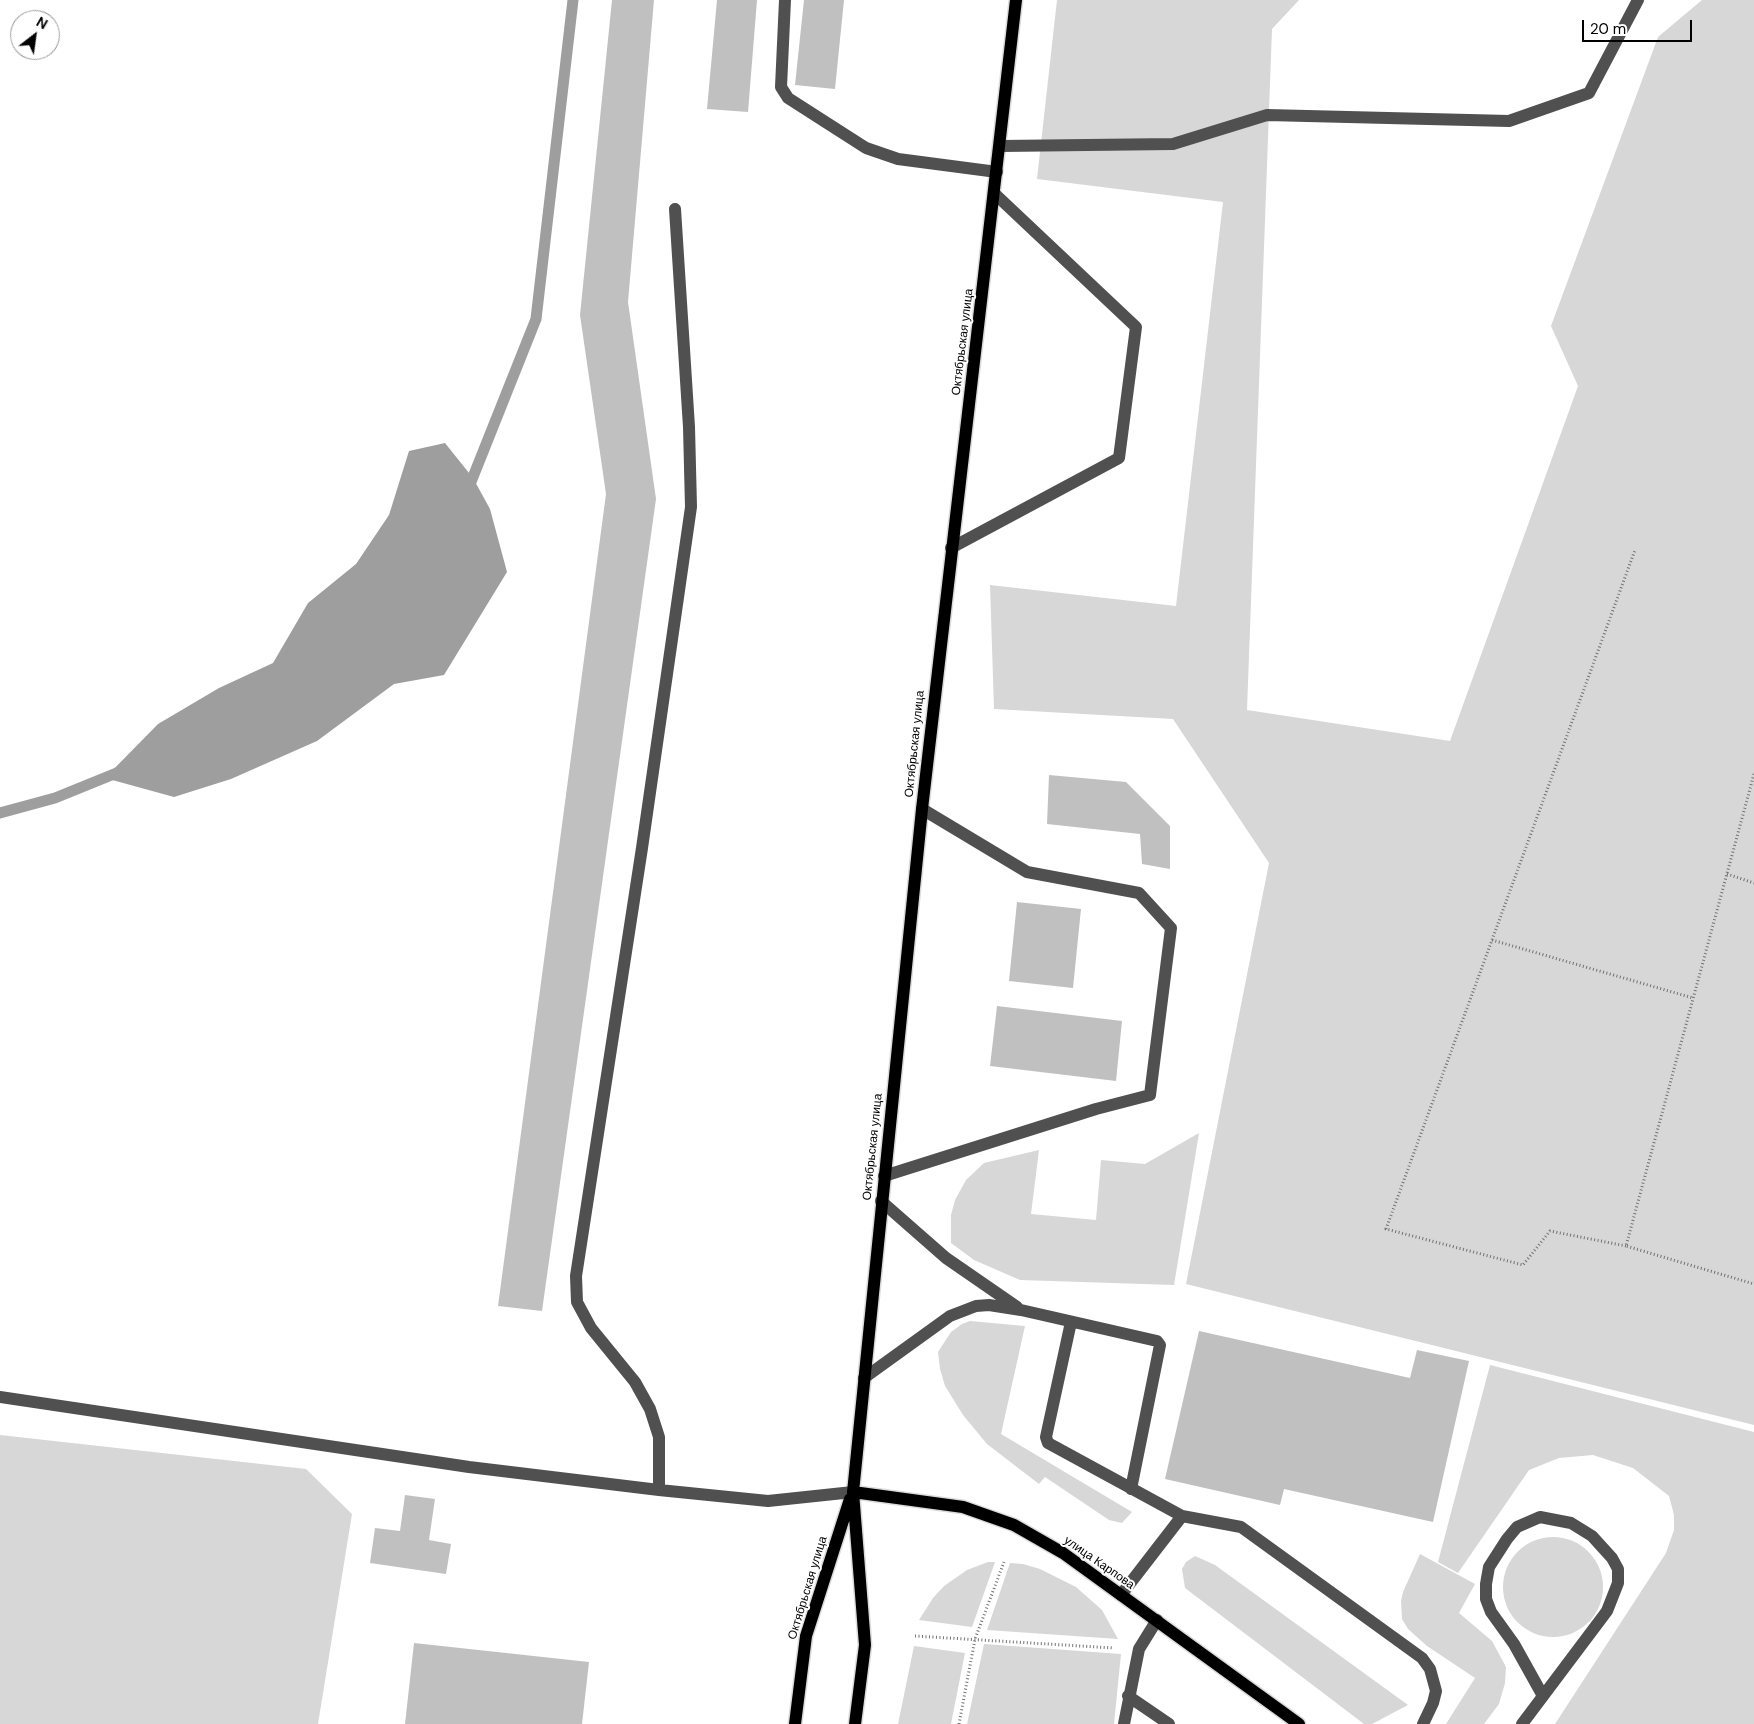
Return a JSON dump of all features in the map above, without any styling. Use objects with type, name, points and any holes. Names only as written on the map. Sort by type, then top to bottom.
[{"type":"main road","name":"Октябрьская улица","points":[[855,1724],[865,1644],[853,1492],[922,808],[951,548],[998,172],[1016,0]]},
{"type":"main road","name":"Октябрьская улица","points":[[795,1724],[806,1636],[853,1492]]},
{"type":"main road","name":"улица Карпова","points":[[853,1492],[963,1506],[1014,1526],[1063,1553],[1299,1724]]},
{"type":"lane","points":[[786,0],[781,87],[788,98],[866,148],[898,159],[998,172]]},
{"type":"lane","points":[[1001,146],[1173,144],[1267,115],[1508,121],[1589,93],[1638,0]]},
{"type":"lane","points":[[951,548],[1119,458],[1136,327],[995,194]]},
{"type":"lane","points":[[659,1490],[659,1437],[650,1409],[635,1382],[591,1328],[577,1302],[576,1276],[642,848],[691,507],[689,427],[675,209]]},
{"type":"lane","points":[[884,1176],[1096,1109],[1150,1095],[1171,928],[1139,893],[1027,872],[922,808]]},
{"type":"lane","points":[[881,1201],[946,1258],[1021,1310]]},
{"type":"lane","points":[[864,1378],[959,1311],[989,1305],[1021,1310],[1157,1341],[1160,1344],[1131,1489]]},
{"type":"lane","points":[[1071,1322],[1046,1440],[1049,1444],[1182,1516],[1241,1527],[1422,1658],[1430,1669],[1436,1691],[1423,1724]]},
{"type":"lane","points":[[0,1397],[469,1467],[659,1490],[768,1501],[853,1492]]},
{"type":"lane","points":[[1121,1595],[1182,1516]]},
{"type":"lane","points":[[1522,1724],[1543,1696],[1607,1610],[1616,1592],[1618,1577],[1618,1569],[1608,1551],[1592,1536],[1571,1522],[1540,1517],[1517,1527],[1507,1539],[1489,1568],[1486,1599],[1491,1612],[1514,1644],[1543,1696]]},
{"type":"lane","points":[[1124,1724],[1128,1696],[1140,1649],[1157,1620]]},
{"type":"lane","points":[[1128,1696],[1169,1724]]},
{"type":"path","points":[[1635,550],[1386,1229],[1523,1265],[1550,1230],[1626,1246],[1754,1284]]},
{"type":"path","points":[[1626,1246],[1754,774]]},
{"type":"path","points":[[1727,874],[1754,883]]},
{"type":"path","points":[[1492,940],[1693,998]]},
{"type":"path","points":[[959,1724],[976,1639],[1004,1562]]},
{"type":"path","points":[[915,1636],[1140,1649]]},
{"type":"shaded area","points":[[1057,0],[1299,0],[1272,29],[1247,710],[1450,741],[1578,386],[1551,326],[1658,37],[1702,0],[1754,0],[1754,1425],[1186,1284],[1269,863],[1173,719],[994,709],[990,585],[1176,606],[1223,202],[1037,179]]},
{"type":"shaded area","points":[[445,443],[473,478],[490,509],[507,572],[444,675],[394,684],[317,741],[231,779],[174,797],[105,778],[158,724],[219,688],[273,663],[308,603],[356,564],[389,515],[409,451]]},
{"type":"shaded area","points":[[1199,1133],[1174,1285],[1020,1280],[974,1260],[951,1243],[951,1215],[955,1200],[966,1180],[984,1163],[1039,1150],[1031,1214],[1096,1220],[1101,1160],[1145,1164]]},
{"type":"shaded area","points":[[970,1321],[1025,1326],[1001,1434],[1132,1512],[1122,1523],[1109,1520],[1045,1477],[1039,1484],[987,1444],[963,1415],[945,1386],[938,1352],[951,1332]]},
{"type":"shaded area","points":[[1490,1365],[1754,1432],[1754,1724],[1555,1724],[1666,1553],[1674,1530],[1674,1515],[1669,1496],[1633,1468],[1593,1455],[1559,1458],[1529,1470],[1458,1573],[1438,1562]]},
{"type":"shaded area","points":[[0,1435],[306,1469],[352,1514],[318,1724],[0,1724]]},
{"type":"shaded area","points":[[1553,1537],[1572,1541],[1589,1551],[1599,1568],[1603,1587],[1599,1606],[1589,1623],[1572,1633],[1553,1637],[1534,1633],[1517,1623],[1507,1606],[1503,1587],[1507,1568],[1517,1551],[1534,1541]]},
{"type":"shaded area","points":[[1420,1554],[1475,1584],[1459,1613],[1492,1641],[1506,1667],[1505,1683],[1499,1704],[1484,1724],[1446,1724],[1475,1678],[1427,1646],[1408,1629],[1402,1619],[1401,1601],[1403,1592]]},
{"type":"shaded area","points":[[1195,1556],[1215,1565],[1408,1705],[1372,1724],[1364,1724],[1185,1588],[1182,1569],[1186,1562]]},
{"type":"shaded area","points":[[988,1562],[995,1562],[972,1627],[919,1620],[933,1598],[944,1586],[967,1570]]},
{"type":"shaded area","points":[[1010,1563],[1023,1564],[1040,1569],[1076,1587],[1102,1610],[1118,1639],[987,1630]]},
{"type":"shaded area","points":[[984,1644],[1121,1654],[1114,1724],[967,1724]]},
{"type":"shaded area","points":[[914,1646],[965,1653],[951,1724],[898,1724]]},
{"type":"building","points":[[612,0],[654,0],[628,302],[656,499],[542,1311],[498,1306],[606,494],[580,315]]},
{"type":"building","points":[[717,0],[757,0],[748,112],[707,109]]},
{"type":"building","points":[[804,0],[844,0],[835,89],[795,85]]},
{"type":"building","points":[[1049,775],[1126,782],[1170,826],[1170,869],[1142,864],[1140,834],[1047,824]]},
{"type":"building","points":[[1017,902],[1081,909],[1073,988],[1009,981]]},
{"type":"building","points":[[997,1006],[1122,1021],[1116,1081],[990,1066]]},
{"type":"building","points":[[1199,1331],[1410,1378],[1417,1350],[1469,1361],[1433,1522],[1284,1489],[1280,1505],[1165,1479]]},
{"type":"building","points":[[405,1495],[435,1499],[429,1540],[451,1544],[446,1574],[370,1563],[375,1528],[400,1531]]},
{"type":"building","points":[[414,1643],[589,1662],[582,1724],[405,1724]]},
{"type":"waterway","points":[[467,492],[536,319],[573,0]]},
{"type":"waterway","points":[[0,813],[55,798],[119,772]]}]
